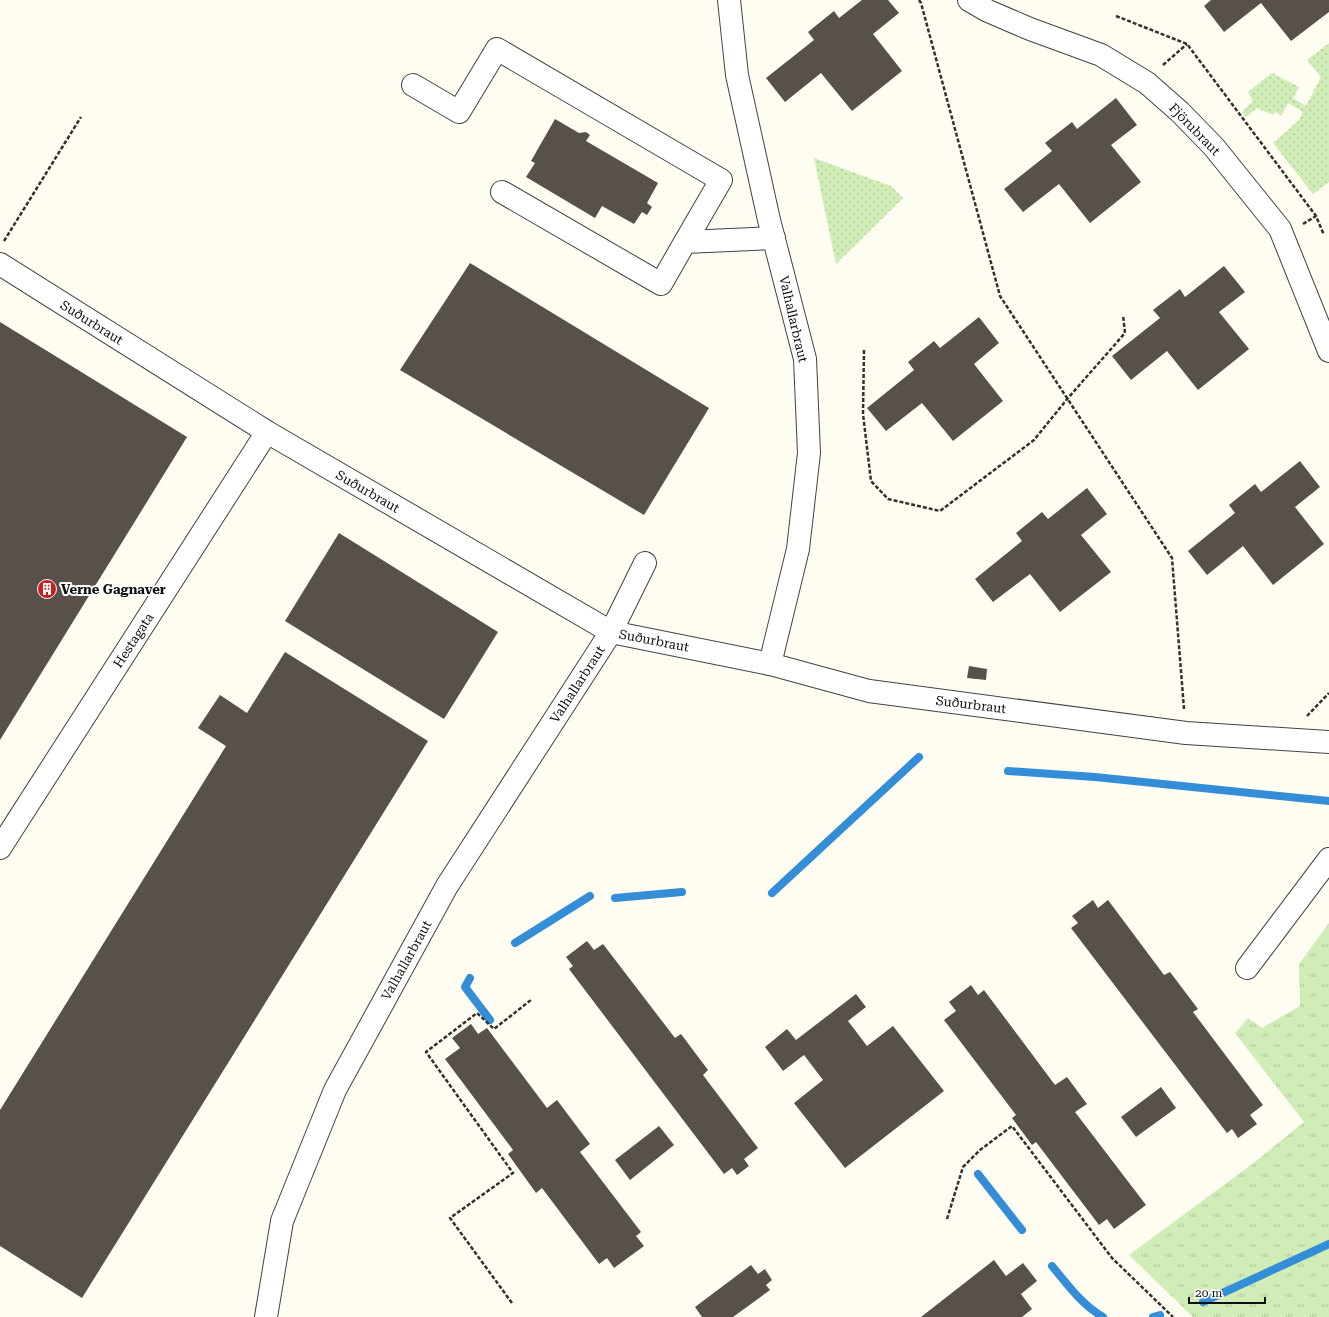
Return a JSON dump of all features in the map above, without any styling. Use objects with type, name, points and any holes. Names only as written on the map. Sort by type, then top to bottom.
[{"type":"street","name":"Valhallarbraut","points":[[729,0],[737,75],[774,238],[805,360],[809,453],[798,549],[770,664]]},
{"type":"street","name":"Fjörubraut","points":[[969,0],[988,11],[1030,29],[1101,55],[1143,81],[1180,112],[1214,147],[1280,229],[1329,351]]},
{"type":"street","points":[[413,85],[459,112],[497,49],[721,180],[661,284],[502,192]]},
{"type":"street","points":[[685,242],[774,238]]},
{"type":"street","name":"Suðurbraut","points":[[0,264],[267,432],[611,632],[770,664],[870,691],[1186,733],[1329,742]]},
{"type":"street","name":"Hestagata","points":[[0,848],[267,432]]},
{"type":"street","name":"Valhallarbraut","points":[[266,1317],[282,1221],[335,1090],[447,886],[611,632],[646,563]]},
{"type":"street","points":[[1247,968],[1329,859]]},
{"type":"path","points":[[919,0],[1000,296],[1172,558],[1186,733]]},
{"type":"path","points":[[1116,16],[1187,44],[1316,216],[1324,235]]},
{"type":"path","points":[[1143,81],[1187,44]]},
{"type":"path","points":[[3,243],[81,117]]},
{"type":"path","points":[[864,350],[863,414],[871,481],[888,499],[940,511],[1034,440],[1068,398],[1125,333],[1123,315]]},
{"type":"path","points":[[512,1303],[450,1218],[513,1173],[426,1052],[477,1014],[494,1029],[531,1000]]},
{"type":"path","points":[[947,1219],[963,1167],[980,1150],[1012,1126],[1112,1258],[1173,1317]]},
{"type":"green space","points":[[1329,43],[1329,182],[1313,194],[1273,143],[1299,120],[1303,112],[1288,103],[1281,116],[1275,112],[1273,115],[1257,108],[1246,117],[1242,112],[1253,101],[1248,92],[1272,73],[1299,87],[1293,98],[1306,106],[1321,77],[1307,60]]},
{"type":"green space","points":[[814,158],[891,186],[903,198],[836,264]]},
{"type":"green space","points":[[1329,923],[1329,1317],[1193,1317],[1129,1255],[1251,1165],[1304,1122],[1235,1033],[1248,1018],[1262,1028],[1300,1006],[1299,964]]},
{"type":"building","points":[[862,0],[888,0],[899,13],[873,34],[902,71],[852,111],[821,73],[785,102],[766,78],[814,40],[808,32],[834,11],[839,18]]},
{"type":"building","points":[[1211,0],[1329,0],[1329,12],[1291,41],[1261,3],[1224,32],[1204,6]]},
{"type":"building","points":[[1116,98],[1137,125],[1111,145],[1141,182],[1090,223],[1059,184],[1023,212],[1004,189],[1052,151],[1045,143],[1072,122],[1077,129]]},
{"type":"building","points":[[555,119],[579,133],[586,132],[590,135],[586,141],[658,183],[647,203],[652,207],[647,215],[642,212],[634,224],[602,206],[595,218],[526,177],[535,163],[531,161]]},
{"type":"building","points":[[470,263],[709,408],[644,515],[400,370]]},
{"type":"building","points":[[1224,266],[1245,292],[1219,312],[1249,349],[1198,390],[1167,351],[1131,380],[1112,356],[1160,318],[1153,310],[1180,289],[1185,297]]},
{"type":"building","points":[[979,317],[999,343],[974,364],[1003,401],[953,441],[922,403],[886,431],[867,408],[914,370],[908,362],[934,341],[940,348]]},
{"type":"building","name":"Verne Gagnaver","points":[[0,322],[187,437],[0,740]]},
{"type":"building","points":[[1300,461],[1320,487],[1295,507],[1324,544],[1273,585],[1243,546],[1207,575],[1188,551],[1235,513],[1229,505],[1255,484],[1261,492]]},
{"type":"building","points":[[1087,488],[1107,514],[1081,535],[1111,572],[1060,612],[1030,574],[993,602],[975,579],[1022,541],[1016,533],[1042,512],[1048,519]]},
{"type":"building","points":[[339,533],[498,632],[444,719],[285,621]]},
{"type":"building","points":[[285,652],[428,741],[82,1298],[0,1246],[0,1110],[226,746],[198,728],[220,695],[247,713]]},
{"type":"building","points":[[969,666],[987,669],[986,680],[967,678]]},
{"type":"building","points":[[1093,900],[1098,908],[1108,900],[1164,975],[1170,972],[1198,1009],[1193,1012],[1263,1105],[1250,1115],[1257,1124],[1238,1138],[1232,1129],[1227,1133],[1071,928],[1078,923],[1072,916]]},
{"type":"building","points":[[587,941],[594,950],[603,944],[675,1038],[681,1034],[708,1070],[703,1075],[758,1148],[744,1159],[749,1166],[737,1175],[732,1168],[724,1174],[569,969],[573,966],[566,957]]},
{"type":"building","points":[[971,985],[978,995],[984,990],[1055,1085],[1067,1077],[1087,1104],[1075,1112],[1146,1205],[1114,1229],[1107,1219],[1099,1225],[1036,1142],[1032,1145],[1012,1118],[1016,1115],[944,1020],[956,1011],[949,1002]]},
{"type":"building","points":[[856,994],[866,1007],[848,1021],[867,1046],[893,1026],[944,1091],[845,1168],[794,1103],[823,1080],[804,1055],[783,1071],[765,1047],[787,1029],[796,1040]]},
{"type":"building","points":[[471,1024],[478,1034],[487,1028],[547,1108],[557,1100],[590,1144],[580,1152],[641,1232],[636,1236],[644,1246],[614,1268],[607,1258],[599,1264],[542,1188],[536,1193],[508,1154],[513,1150],[445,1059],[460,1048],[452,1038]]},
{"type":"building","points":[[1161,1087],[1176,1108],[1136,1137],[1121,1117]]},
{"type":"building","points":[[659,1126],[674,1145],[630,1180],[615,1160]]},
{"type":"building","points":[[994,1260],[1006,1276],[1023,1263],[1037,1281],[1021,1294],[1032,1309],[1022,1317],[921,1317]]},
{"type":"building","points":[[751,1265],[758,1274],[765,1269],[772,1280],[766,1285],[770,1290],[733,1317],[702,1317],[695,1307]]},
{"type":"waterway","points":[[772,893],[919,757]]},
{"type":"waterway","points":[[1008,771],[1095,777],[1329,801]]},
{"type":"waterway","points":[[615,898],[682,892]]},
{"type":"waterway","points":[[515,943],[590,896]]},
{"type":"waterway","points":[[470,978],[465,987],[490,1020]]},
{"type":"waterway","points":[[978,1174],[1022,1230]]},
{"type":"waterway","points":[[1203,1302],[1329,1244]]},
{"type":"waterway","points":[[1052,1266],[1069,1287],[1088,1306],[1103,1317]]},
{"type":"waterway","points":[[1153,1317],[1160,1315]]},
{"type":"place","name":"Verne Gagnaver","points":[[47,589]]}]
